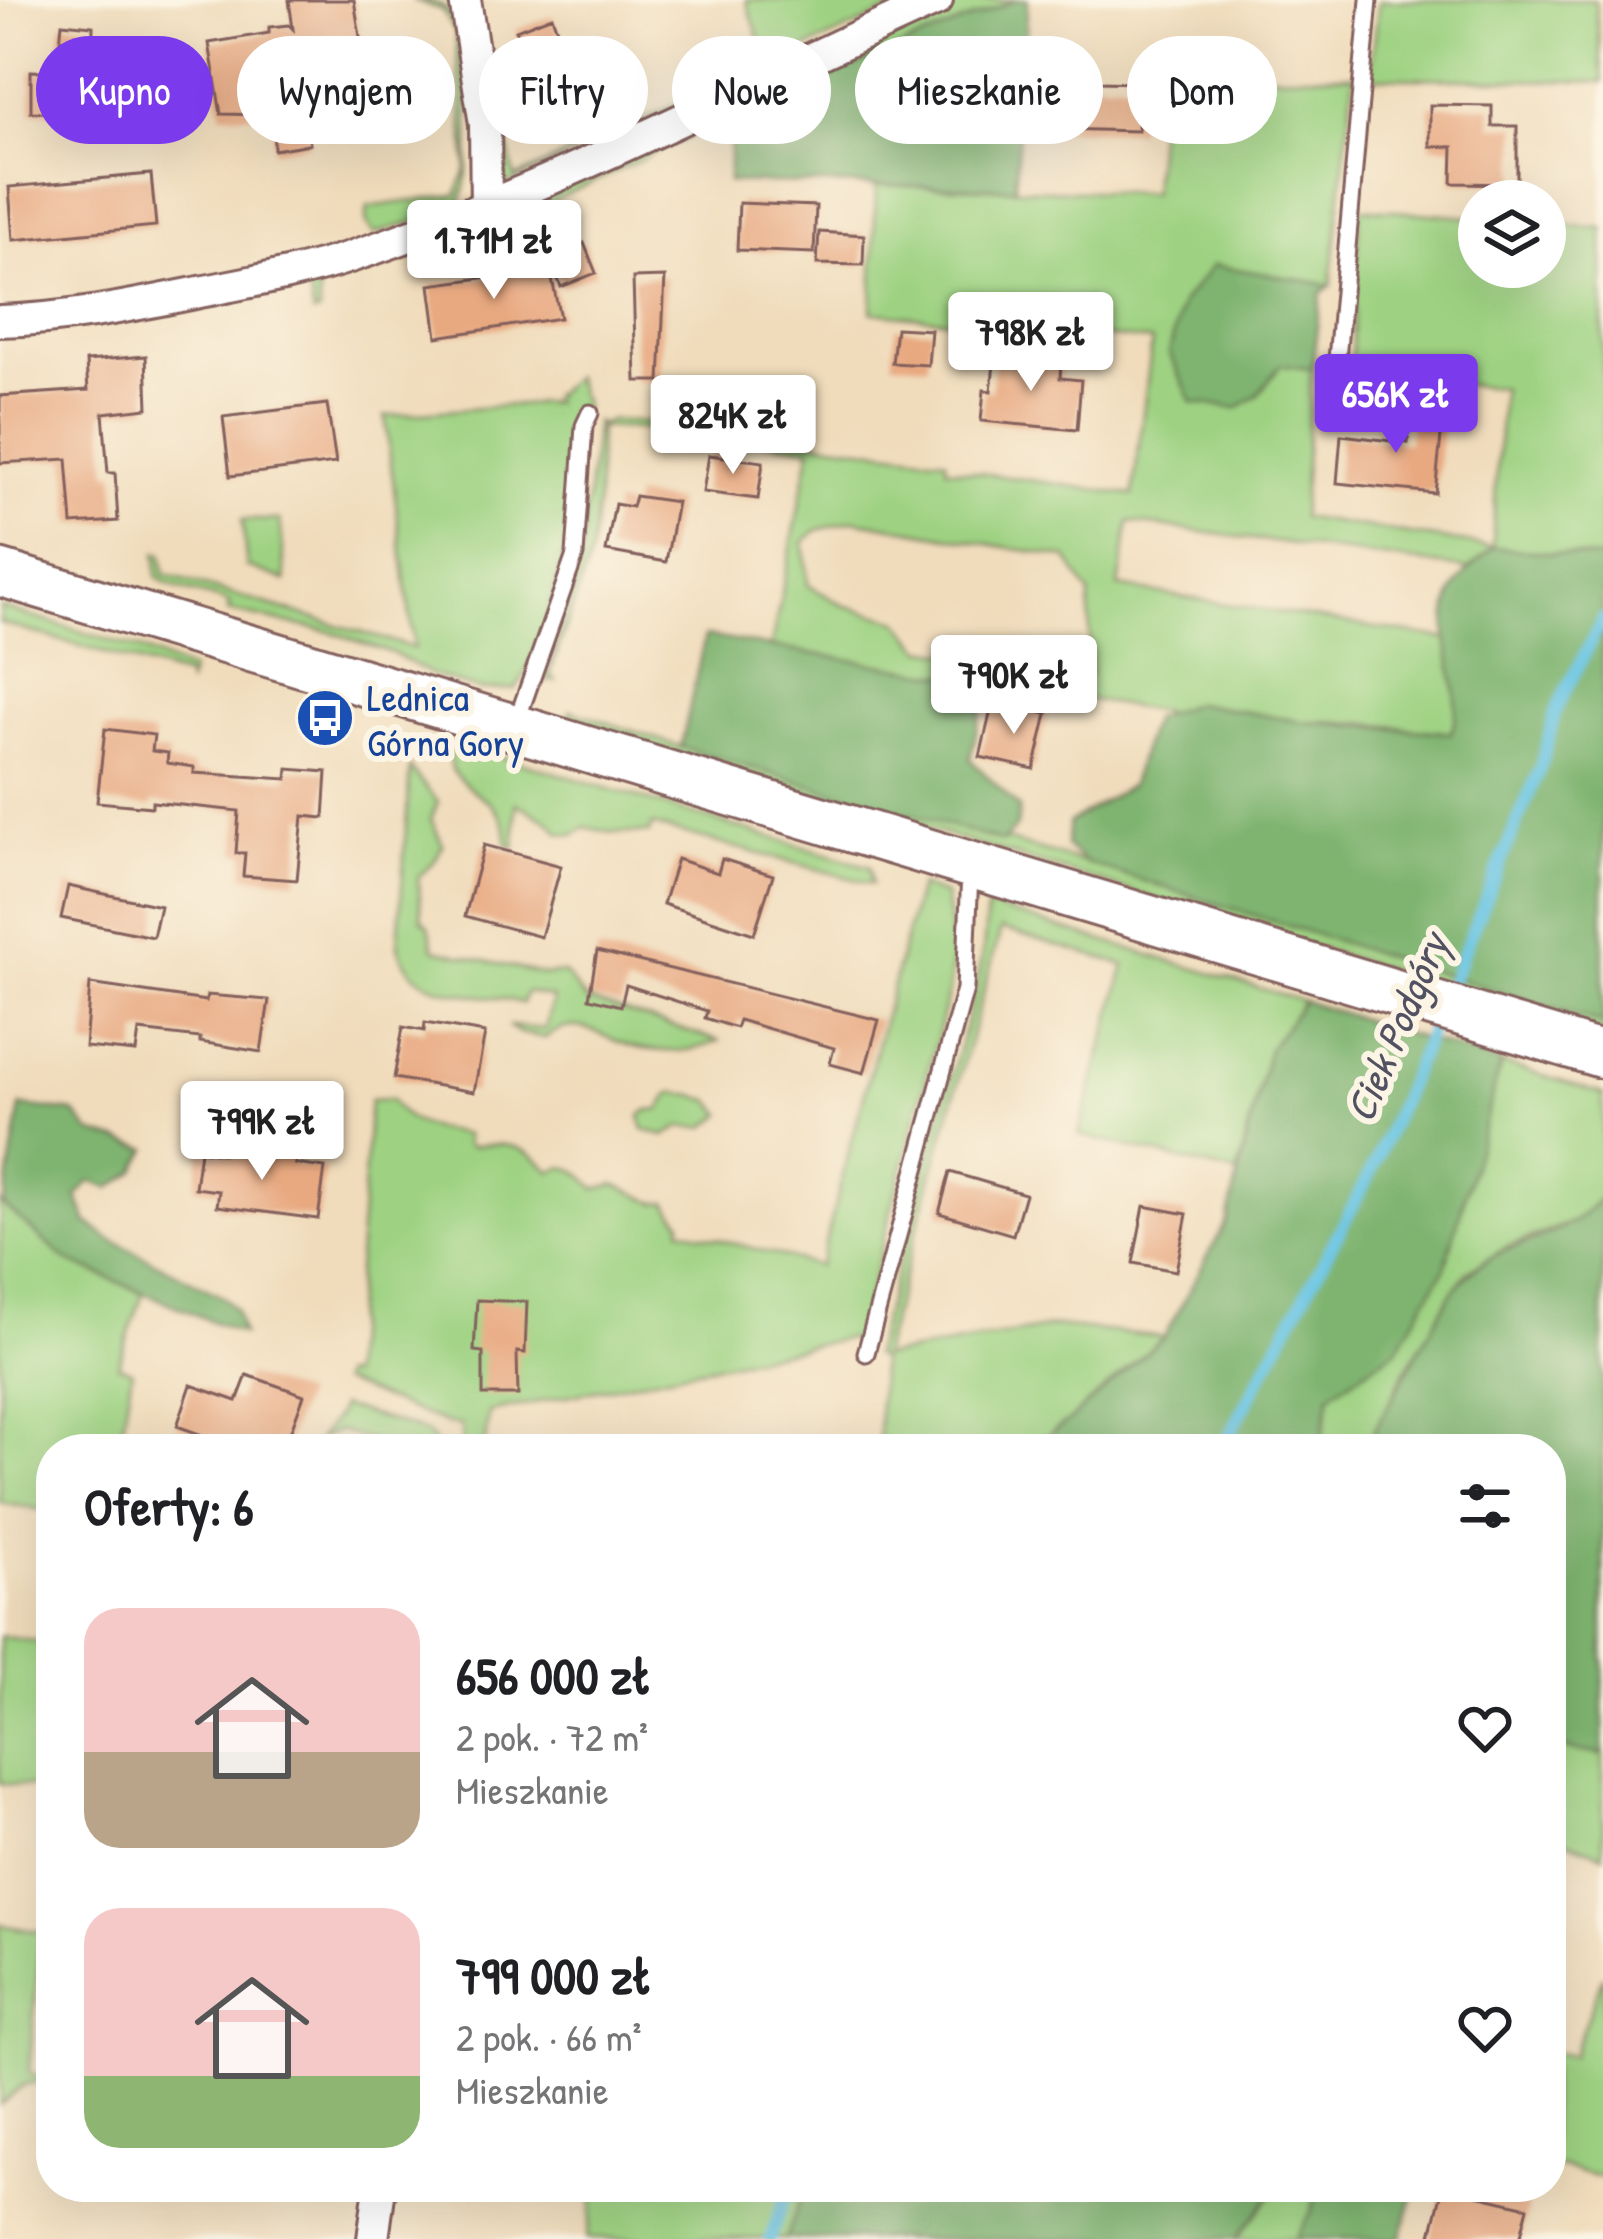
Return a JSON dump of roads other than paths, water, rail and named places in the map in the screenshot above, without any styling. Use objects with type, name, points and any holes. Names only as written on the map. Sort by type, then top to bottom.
[{"type":"main road","points":[[0,573],[1603,1055]]},
{"type":"street","points":[[465,0],[485,124],[487,208]]},
{"type":"street","points":[[0,321],[85,314],[292,273],[353,256],[487,208],[938,0]]},
{"type":"street","points":[[374,2239],[378,2202]]},
{"type":"lane","points":[[1336,371],[1369,0]]},
{"type":"lane","points":[[514,726],[575,555],[584,427],[590,413]]},
{"type":"lane","points":[[866,1353],[965,989],[971,863]]},
{"type":"waterway","name":"Ciek Podgóry","points":[[1445,996],[1540,768],[1557,707],[1603,619]]},
{"type":"waterway","name":"Ciek Podgóry","points":[[1230,1434],[1369,1176],[1437,1015]]},
{"type":"waterway","name":"Ciek Podgóry","points":[[770,2239],[784,2202]]},
{"type":"place","name":"Lednica Górna Gory","points":[[325,718]]}]
